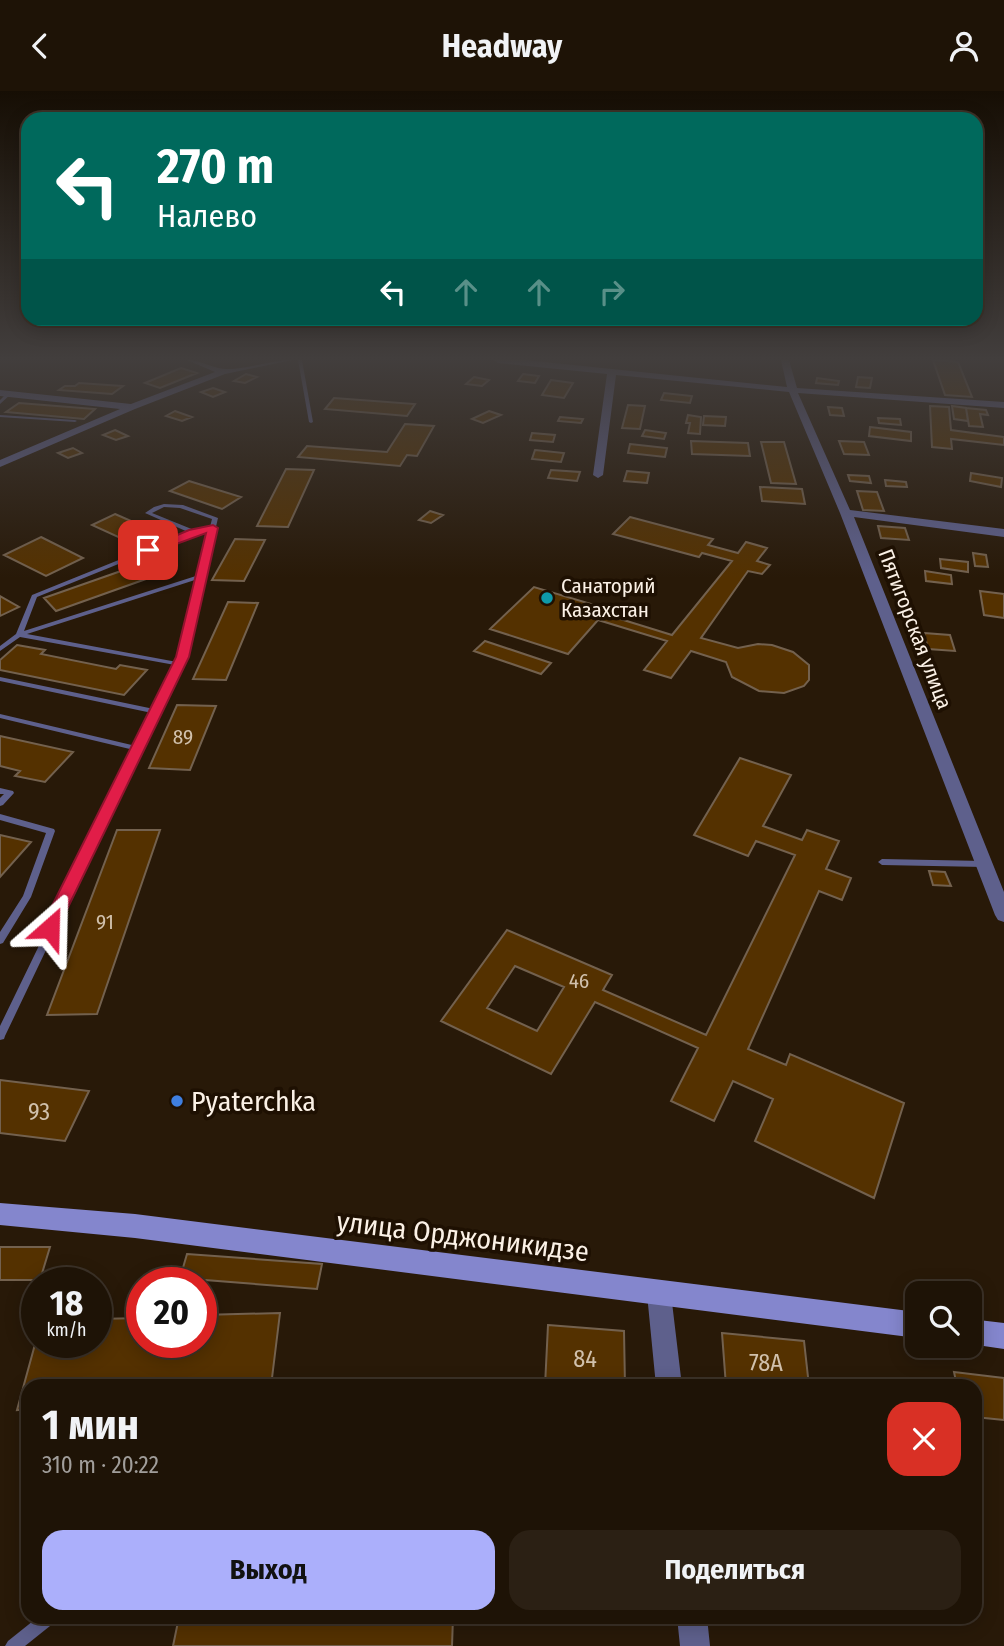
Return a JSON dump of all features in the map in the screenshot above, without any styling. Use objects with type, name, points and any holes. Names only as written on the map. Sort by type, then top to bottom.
[{"type":"main road","name":"улица Орджоникидзе","points":[[0,1214],[135,1226],[905,1324]]},
{"type":"main road","points":[[982,1333],[1004,1336]]},
{"type":"street","points":[[0,464],[73,433]]},
{"type":"street","points":[[598,475],[604,433]]},
{"type":"street","name":"Пятигорская улица","points":[[811,433],[846,513],[1004,915]]},
{"type":"street","points":[[846,513],[1004,533]]},
{"type":"street","points":[[659,1294],[667,1379]]},
{"type":"street","points":[[693,1624],[695,1646]]},
{"type":"lane","points":[[0,1035],[179,664],[215,518],[169,503],[148,513],[193,532]]},
{"type":"lane","points":[[19,635],[34,596],[193,532],[213,528]]},
{"type":"lane","points":[[0,649],[19,635],[201,576]]},
{"type":"lane","points":[[19,635],[179,664]]},
{"type":"lane","points":[[0,679],[157,712]]},
{"type":"lane","points":[[0,716],[139,749]]},
{"type":"lane","points":[[0,791],[10,793],[0,803]]},
{"type":"lane","points":[[0,817],[51,831],[27,897],[0,940]]},
{"type":"lane","points":[[882,862],[984,864]]},
{"type":"lane","points":[[13,1646],[41,1624]]},
{"type":"building","points":[[121,433],[128,436],[116,440],[103,435]]},
{"type":"building","points":[[399,433],[430,433],[417,456],[407,455],[400,466],[298,457],[307,446],[387,452]]},
{"type":"building","points":[[532,433],[555,435],[553,442],[530,440]]},
{"type":"building","points":[[644,433],[666,433],[664,439],[642,436]]},
{"type":"building","points":[[869,433],[911,433],[911,441],[869,436]]},
{"type":"building","points":[[931,433],[970,433],[1004,437],[1004,445],[951,439],[952,449],[932,447]]},
{"type":"building","points":[[691,441],[748,443],[750,456],[692,454]]},
{"type":"building","points":[[839,441],[864,442],[869,455],[844,454]]},
{"type":"building","points":[[761,442],[784,442],[796,484],[771,483]]},
{"type":"building","points":[[630,444],[667,448],[665,457],[628,453]]},
{"type":"building","points":[[73,448],[82,453],[68,458],[58,453]]},
{"type":"building","points":[[535,450],[564,453],[561,462],[532,459]]},
{"type":"building","points":[[286,469],[314,470],[288,527],[257,526]]},
{"type":"building","points":[[551,470],[580,472],[577,481],[548,478]]},
{"type":"building","points":[[627,471],[649,473],[647,483],[624,481]]},
{"type":"building","points":[[971,473],[1002,478],[1001,487],[970,481]]},
{"type":"building","points":[[848,475],[869,476],[871,483],[850,481]]},
{"type":"building","points":[[885,480],[906,482],[907,487],[886,486]]},
{"type":"building","points":[[189,481],[241,497],[222,509],[170,491]]},
{"type":"building","points":[[760,487],[802,489],[805,504],[762,501]]},
{"type":"building","points":[[857,491],[877,492],[884,511],[863,510]]},
{"type":"building","points":[[430,511],[443,515],[431,523],[419,520]]},
{"type":"building","points":[[115,514],[163,535],[140,547],[92,525]]},
{"type":"building","name":"Санаторий Казахстан","points":[[630,517],[713,539],[708,545],[738,553],[746,542],[767,548],[757,561],[770,565],[762,574],[748,571],[701,638],[738,648],[758,644],[772,645],[793,652],[809,665],[809,680],[804,686],[784,693],[759,691],[732,677],[726,662],[691,651],[671,678],[644,670],[667,641],[598,620],[568,654],[490,629],[534,587],[608,609],[604,614],[672,635],[732,561],[702,553],[699,557],[613,534]]},
{"type":"building","points":[[878,526],[905,528],[909,540],[881,538]]},
{"type":"building","points":[[41,537],[83,558],[46,576],[4,555]]},
{"type":"building","points":[[235,539],[265,540],[244,581],[212,580]]},
{"type":"building","points":[[973,553],[986,555],[988,567],[975,566]]},
{"type":"building","points":[[161,557],[174,569],[56,611],[44,598]]},
{"type":"building","points":[[940,559],[968,562],[968,572],[941,568]]},
{"type":"building","points":[[925,571],[951,575],[952,584],[926,581]]},
{"type":"building","points":[[980,591],[1004,594],[1004,618],[984,615]]},
{"type":"building","points":[[0,596],[19,607],[0,616]]},
{"type":"building","points":[[228,602],[258,603],[226,680],[193,679]]},
{"type":"building","points":[[924,633],[950,635],[955,651],[928,649]]},
{"type":"building","points":[[485,641],[551,663],[541,674],[474,651]]},
{"type":"building","points":[[17,645],[45,650],[41,654],[116,669],[120,665],[147,670],[124,695],[0,670],[0,660]]},
{"type":"building","points":[[177,705],[216,706],[190,770],[149,768]]},
{"type":"building","points":[[0,736],[73,752],[45,782],[15,776],[20,771],[0,766]]},
{"type":"building","points":[[740,758],[791,775],[763,826],[802,840],[807,830],[839,841],[826,869],[851,878],[842,900],[819,891],[748,1049],[786,1065],[790,1054],[904,1103],[874,1198],[755,1141],[773,1099],[733,1081],[714,1121],[671,1101],[698,1048],[595,1002],[551,1074],[441,1021],[507,930],[612,975],[603,990],[706,1035],[795,855],[756,841],[748,856],[694,835]],"holes":[[[515,966],[564,987],[537,1031],[487,1008]]]},
{"type":"building","points":[[117,830],[160,830],[97,1014],[47,1015]]},
{"type":"building","points":[[0,835],[31,842],[0,877]]},
{"type":"building","points":[[929,871],[945,872],[951,886],[933,885]]},
{"type":"building","points":[[0,1080],[89,1091],[65,1141],[0,1133]]},
{"type":"building","points":[[0,1247],[50,1247],[44,1267],[21,1267],[21,1280],[0,1280]]},
{"type":"building","points":[[187,1254],[322,1264],[317,1289],[217,1281],[217,1267],[183,1267]]},
{"type":"building","points":[[280,1313],[272,1379],[25,1379],[31,1358],[112,1358],[112,1319],[126,1318],[126,1358],[217,1358],[217,1315]]},
{"type":"building","points":[[548,1325],[624,1331],[625,1379],[545,1379]]},
{"type":"building","points":[[722,1333],[804,1341],[808,1379],[725,1379]]},
{"type":"building","points":[[954,1372],[1004,1378],[1004,1420],[982,1418],[982,1379],[956,1379]]},
{"type":"building","points":[[178,1624],[453,1624],[452,1646],[173,1646]]},
{"type":"place","name":"Санаторий Казахстан","points":[[547,598]]},
{"type":"place","name":"Pyaterchka","points":[[177,1101]]},
{"type":"route","points":[[50,928],[183,657],[213,528],[193,532],[148,550]]}]
